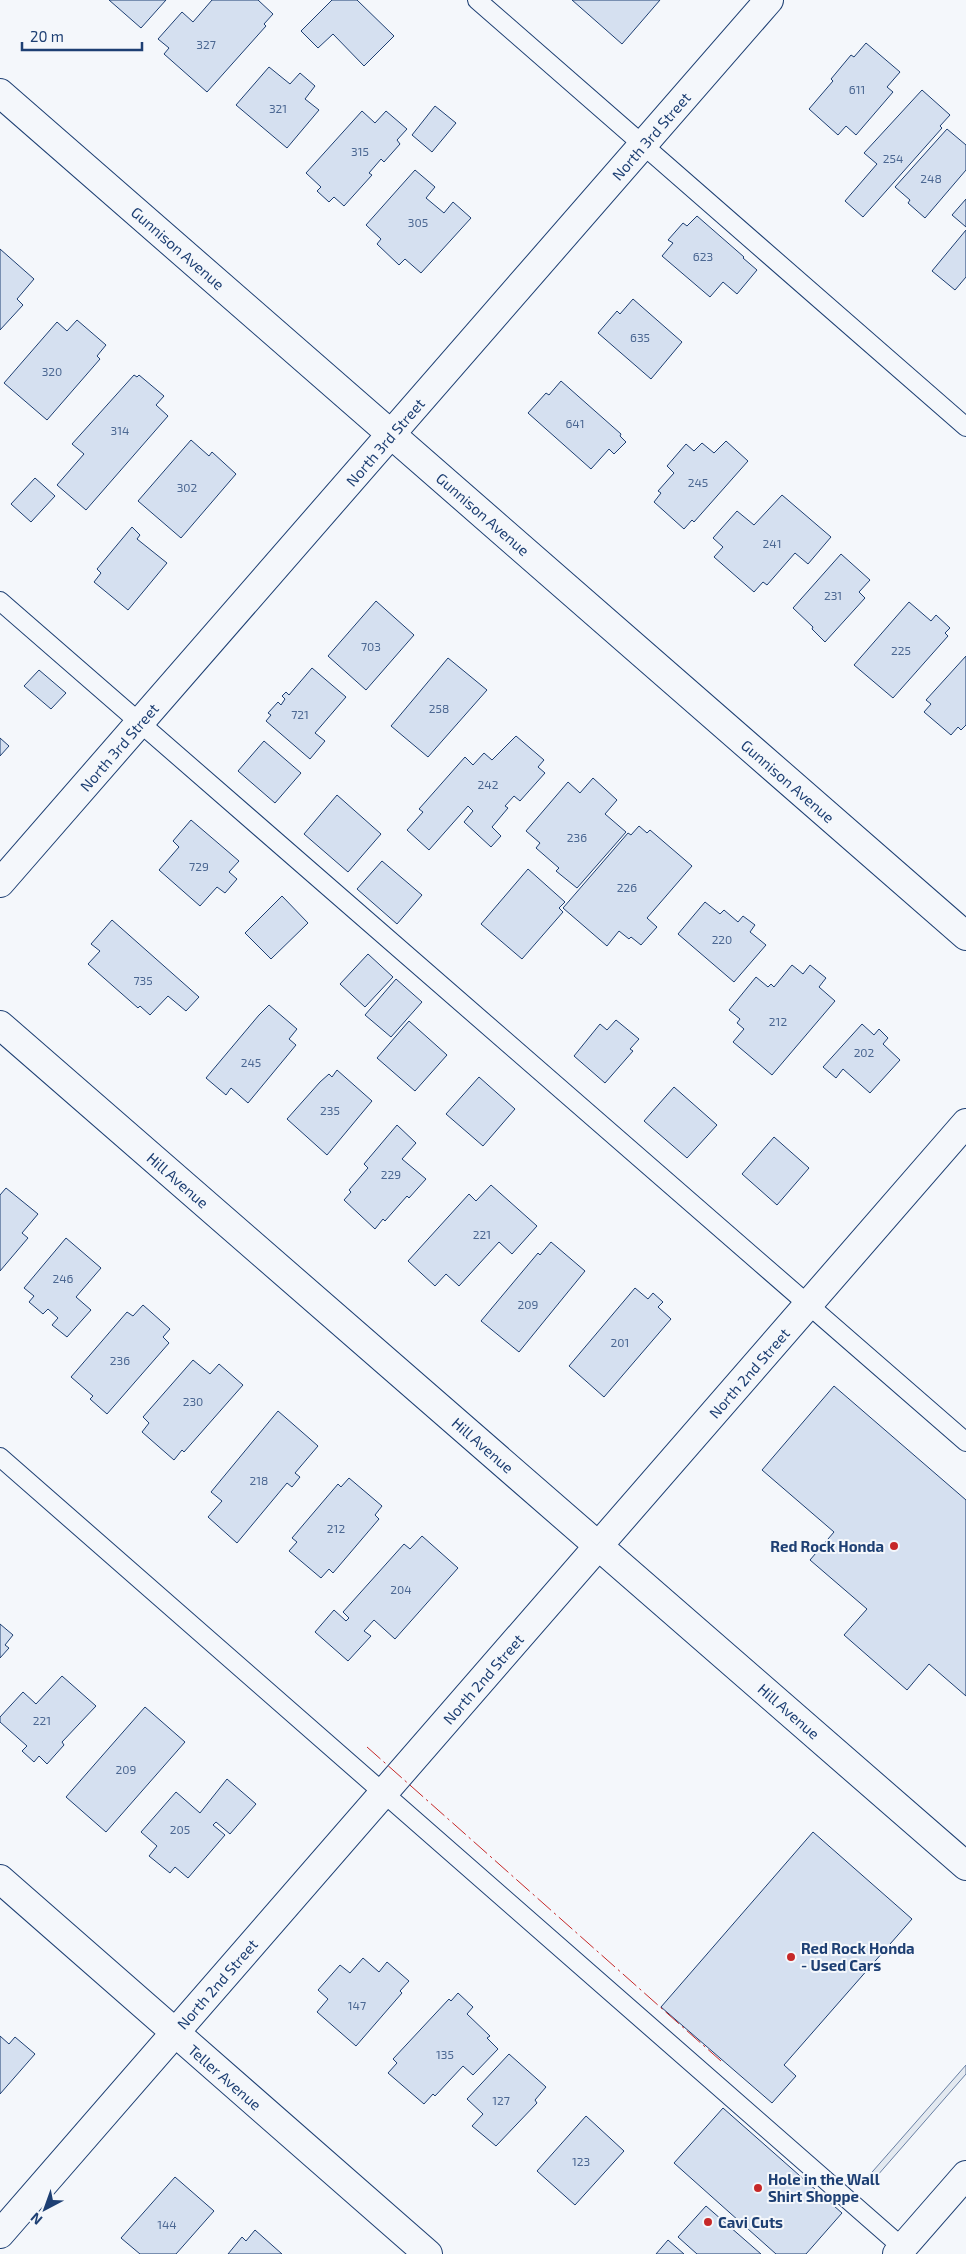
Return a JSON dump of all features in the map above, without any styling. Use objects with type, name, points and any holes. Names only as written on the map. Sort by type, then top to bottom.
[{"type":"street","name":"North 3rd Street","points":[[0,883],[769,0]]},
{"type":"street","name":"Gunnison Avenue","points":[[0,93],[966,936]]},
{"type":"street","name":"Hill Avenue","points":[[0,1025],[966,1866]]},
{"type":"street","name":"North 2nd Street","points":[[0,2234],[966,1123]]},
{"type":"street","name":"Teller Avenue","points":[[0,1879],[428,2254]]},
{"type":"street","points":[[900,2251],[966,2175]]},
{"type":"lane","points":[[477,0],[966,427]]},
{"type":"lane","points":[[0,601],[966,1442]]},
{"type":"lane","points":[[0,1457],[384,1793],[900,2251]]},
{"type":"shaded area","points":[[966,2065],[966,2074],[870,2184],[866,2179]]},
{"type":"building","points":[[109,0],[166,0],[141,28]]},
{"type":"building","points":[[212,0],[258,0],[273,14],[264,24],[266,26],[207,92],[164,54],[169,48],[158,39],[182,12],[193,22]]},
{"type":"building","points":[[332,0],[357,0],[394,36],[364,66],[333,34],[318,48],[301,31]]},
{"type":"building","points":[[572,0],[660,0],[622,44]]},
{"type":"building","points":[[866,43],[900,72],[887,87],[893,92],[856,135],[846,126],[838,135],[809,109],[833,81],[831,79],[851,55],[854,57]]},
{"type":"building","points":[[269,67],[290,84],[300,73],[315,86],[305,99],[319,110],[287,148],[236,105]]},
{"type":"building","points":[[922,90],[950,115],[940,126],[942,128],[863,217],[845,201],[877,164],[864,153]]},
{"type":"building","points":[[435,106],[456,123],[432,152],[412,135]]},
{"type":"building","points":[[362,111],[375,123],[386,111],[407,129],[397,140],[400,144],[384,162],[381,159],[369,173],[372,175],[344,206],[334,197],[329,202],[317,191],[321,187],[306,173]]},
{"type":"building","points":[[947,129],[966,145],[966,170],[925,218],[908,203],[910,200],[895,187]]},
{"type":"building","points":[[415,170],[435,187],[426,198],[444,213],[453,202],[471,218],[421,273],[405,259],[399,265],[377,244],[381,239],[366,225]]},
{"type":"building","points":[[966,199],[966,227],[952,215]]},
{"type":"building","points":[[697,216],[757,270],[737,294],[723,282],[710,297],[662,256],[673,243],[668,240],[683,223],[687,226]]},
{"type":"building","points":[[966,230],[966,277],[955,290],[932,271]]},
{"type":"building","points":[[0,249],[34,279],[17,299],[23,305],[0,330]]},
{"type":"building","points":[[633,299],[682,342],[651,379],[598,333],[617,311],[620,314]]},
{"type":"building","points":[[77,320],[106,345],[97,356],[100,359],[47,420],[4,383],[57,322],[67,331]]},
{"type":"building","points":[[134,375],[137,377],[139,375],[164,396],[156,405],[168,416],[86,510],[57,485],[84,454],[72,444]]},
{"type":"building","points":[[561,381],[621,434],[620,436],[626,442],[614,454],[609,449],[591,469],[528,413],[546,393],[549,395]]},
{"type":"building","points":[[191,440],[209,456],[212,452],[236,474],[181,538],[138,501]]},
{"type":"building","points":[[726,441],[748,461],[694,522],[692,520],[684,529],[654,502],[661,493],[658,491],[674,473],[667,466],[686,444],[694,451],[702,443],[714,453]]},
{"type":"building","points":[[35,478],[55,496],[31,522],[11,504]]},
{"type":"building","points":[[782,495],[831,537],[808,564],[795,553],[767,585],[763,582],[754,592],[714,557],[723,547],[713,538],[737,511],[754,525]]},
{"type":"building","points":[[132,527],[140,535],[137,539],[167,563],[128,610],[94,582],[101,573],[97,569]]},
{"type":"building","points":[[841,554],[870,580],[859,592],[865,598],[825,642],[812,629],[813,627],[793,608]]},
{"type":"building","points":[[376,601],[414,635],[366,690],[328,656]]},
{"type":"building","points":[[909,602],[931,621],[936,615],[950,628],[945,633],[948,636],[893,698],[854,665]]},
{"type":"building","points":[[966,656],[966,725],[961,730],[958,727],[951,735],[924,712],[931,704],[926,700]]},
{"type":"building","points":[[448,658],[487,690],[428,757],[391,726]]},
{"type":"building","points":[[312,668],[346,697],[315,733],[325,741],[310,759],[266,721],[271,715],[268,713],[278,702],[281,705],[285,699],[282,696],[286,692],[289,695]]},
{"type":"building","points":[[39,670],[66,693],[51,709],[24,686]]},
{"type":"building","points":[[516,736],[544,760],[538,767],[545,773],[520,801],[514,796],[505,806],[508,808],[492,827],[501,836],[491,847],[464,822],[473,811],[468,806],[429,850],[407,830],[423,812],[419,809],[465,757],[473,765],[484,753],[492,760]]},
{"type":"building","points":[[0,738],[9,746],[0,756]]},
{"type":"building","points":[[264,741],[301,773],[275,803],[238,771]]},
{"type":"building","points":[[593,778],[617,800],[605,814],[626,832],[577,888],[556,871],[559,868],[536,848],[540,843],[526,831],[568,782],[580,793]]},
{"type":"building","points":[[337,795],[381,834],[348,872],[304,834]]},
{"type":"building","points":[[191,820],[239,861],[229,872],[237,879],[225,893],[217,887],[200,906],[159,870],[179,847],[173,841]]},
{"type":"building","points":[[639,826],[647,833],[650,830],[692,866],[647,918],[657,927],[641,945],[619,931],[607,946],[563,908],[628,833],[631,835]]},
{"type":"building","points":[[382,861],[422,895],[397,924],[357,889]]},
{"type":"building","points":[[528,869],[565,902],[559,908],[563,912],[522,959],[481,924]]},
{"type":"building","points":[[282,896],[308,923],[271,959],[245,933]]},
{"type":"building","points":[[705,902],[720,914],[724,910],[738,922],[743,916],[755,925],[750,932],[766,945],[734,982],[678,934]]},
{"type":"building","points":[[112,920],[199,997],[186,1011],[168,996],[150,1015],[140,1006],[138,1008],[88,964],[100,951],[91,944]]},
{"type":"building","points":[[368,954],[393,977],[365,1007],[340,984]]},
{"type":"building","points":[[792,965],[803,974],[810,965],[826,978],[819,987],[835,1001],[772,1075],[733,1042],[744,1029],[737,1023],[740,1019],[729,1010],[756,977],[768,987],[771,984],[774,987]]},
{"type":"building","points":[[396,979],[422,1002],[391,1037],[365,1015]]},
{"type":"building","points":[[269,1005],[297,1029],[289,1039],[296,1045],[248,1103],[231,1088],[226,1095],[206,1078]]},
{"type":"building","points":[[616,1020],[639,1039],[630,1049],[633,1051],[605,1083],[574,1056],[600,1024],[607,1030]]},
{"type":"building","points":[[409,1021],[447,1055],[415,1091],[377,1058]]},
{"type":"building","points":[[862,1024],[874,1035],[879,1029],[888,1038],[883,1044],[900,1060],[870,1093],[843,1069],[836,1078],[823,1067]]},
{"type":"building","points":[[337,1070],[372,1101],[327,1155],[287,1119],[320,1082],[329,1074],[332,1077]]},
{"type":"building","points":[[479,1077],[515,1109],[483,1146],[446,1114]]},
{"type":"building","points":[[674,1087],[717,1125],[687,1158],[644,1121]]},
{"type":"building","points":[[397,1125],[416,1143],[402,1159],[426,1179],[409,1198],[407,1196],[385,1221],[383,1219],[375,1229],[344,1200],[351,1192],[349,1190],[368,1168],[364,1164]]},
{"type":"building","points":[[774,1137],[809,1168],[777,1205],[742,1174]]},
{"type":"building","points":[[491,1185],[537,1226],[512,1254],[499,1242],[459,1286],[446,1274],[435,1286],[408,1261],[469,1194],[476,1201]]},
{"type":"building","points":[[6,1188],[38,1214],[22,1233],[28,1238],[0,1271],[0,1195]]},
{"type":"building","points":[[66,1238],[101,1268],[76,1297],[91,1310],[67,1337],[52,1325],[58,1318],[48,1309],[43,1314],[29,1302],[34,1296],[24,1288]]},
{"type":"building","points":[[551,1242],[585,1271],[519,1352],[481,1321],[538,1253],[540,1255]]},
{"type":"building","points":[[635,1288],[648,1299],[653,1293],[663,1302],[658,1307],[671,1319],[604,1397],[569,1366]]},
{"type":"building","points":[[143,1305],[170,1329],[163,1337],[169,1343],[107,1414],[90,1399],[93,1396],[71,1377],[127,1312],[133,1316]]},
{"type":"building","points":[[193,1360],[210,1374],[219,1364],[243,1385],[184,1452],[182,1450],[174,1460],[142,1432],[149,1423],[143,1417]]},
{"type":"building","name":"Red Rock Honda","points":[[834,1386],[966,1500],[966,1696],[929,1664],[907,1690],[844,1635],[867,1609],[810,1560],[834,1532],[762,1470]]},
{"type":"building","points":[[278,1411],[318,1446],[295,1473],[300,1477],[292,1487],[287,1483],[237,1543],[208,1517],[222,1501],[211,1492]]},
{"type":"building","points":[[349,1478],[382,1506],[375,1515],[379,1519],[333,1573],[329,1569],[321,1578],[289,1551],[297,1542],[292,1538],[338,1484],[341,1487]]},
{"type":"building","points":[[422,1536],[458,1568],[395,1639],[374,1620],[364,1631],[371,1636],[348,1661],[315,1632],[334,1610],[346,1621],[349,1618],[343,1612],[404,1544],[410,1549]]},
{"type":"building","points":[[0,1624],[13,1635],[5,1645],[9,1648],[0,1658]]},
{"type":"building","points":[[62,1676],[96,1706],[62,1742],[64,1745],[47,1764],[39,1756],[34,1762],[22,1751],[27,1746],[0,1722],[0,1717],[23,1692],[36,1704]]},
{"type":"building","points":[[145,1707],[185,1742],[106,1832],[66,1797]]},
{"type":"building","points":[[227,1779],[256,1804],[230,1834],[216,1822],[213,1825],[225,1835],[188,1878],[175,1867],[170,1873],[149,1856],[157,1846],[141,1832],[176,1792],[200,1813]]},
{"type":"building","name":"Red Rock Honda - Used Cars","points":[[813,1832],[912,1919],[784,2065],[796,2076],[772,2103],[661,2007]]},
{"type":"building","points":[[363,1958],[379,1972],[387,1962],[409,1981],[400,1991],[402,1993],[356,2046],[317,2012],[328,1999],[318,1990],[340,1965],[350,1973]]},
{"type":"building","points":[[458,1993],[473,2007],[467,2014],[490,2036],[487,2038],[498,2049],[473,2075],[463,2066],[435,2096],[433,2094],[424,2104],[388,2073],[397,2063],[393,2059],[449,1999],[451,2001]]},
{"type":"building","points":[[0,2036],[9,2044],[15,2037],[35,2054],[0,2094]]},
{"type":"building","points":[[509,2054],[546,2087],[535,2100],[537,2103],[496,2146],[472,2126],[483,2114],[467,2099]]},
{"type":"building","name":"Hole in the Wall Shirt Shoppe","points":[[723,2108],[842,2213],[806,2254],[776,2254],[674,2163]]},
{"type":"building","points":[[586,2116],[624,2151],[575,2205],[537,2171]]},
{"type":"building","points":[[175,2177],[214,2211],[176,2254],[140,2254],[121,2238]]},
{"type":"building","name":"Cavi Cuts","points":[[706,2206],[761,2254],[697,2254],[678,2237]]},
{"type":"building","points":[[255,2230],[282,2254],[228,2254],[242,2237],[246,2241]]},
{"type":"building","points":[[668,2240],[684,2254],[656,2254]]},
{"type":"power","points":[[367,1747],[721,2061]]},
{"type":"place","name":"Red Rock Honda","points":[[894,1546]]},
{"type":"place","name":"Red Rock Honda - Used Cars","points":[[791,1957]]},
{"type":"place","name":"Hole in the Wall Shirt Shoppe","points":[[758,2188]]},
{"type":"place","name":"Cavi Cuts","points":[[708,2222]]}]
